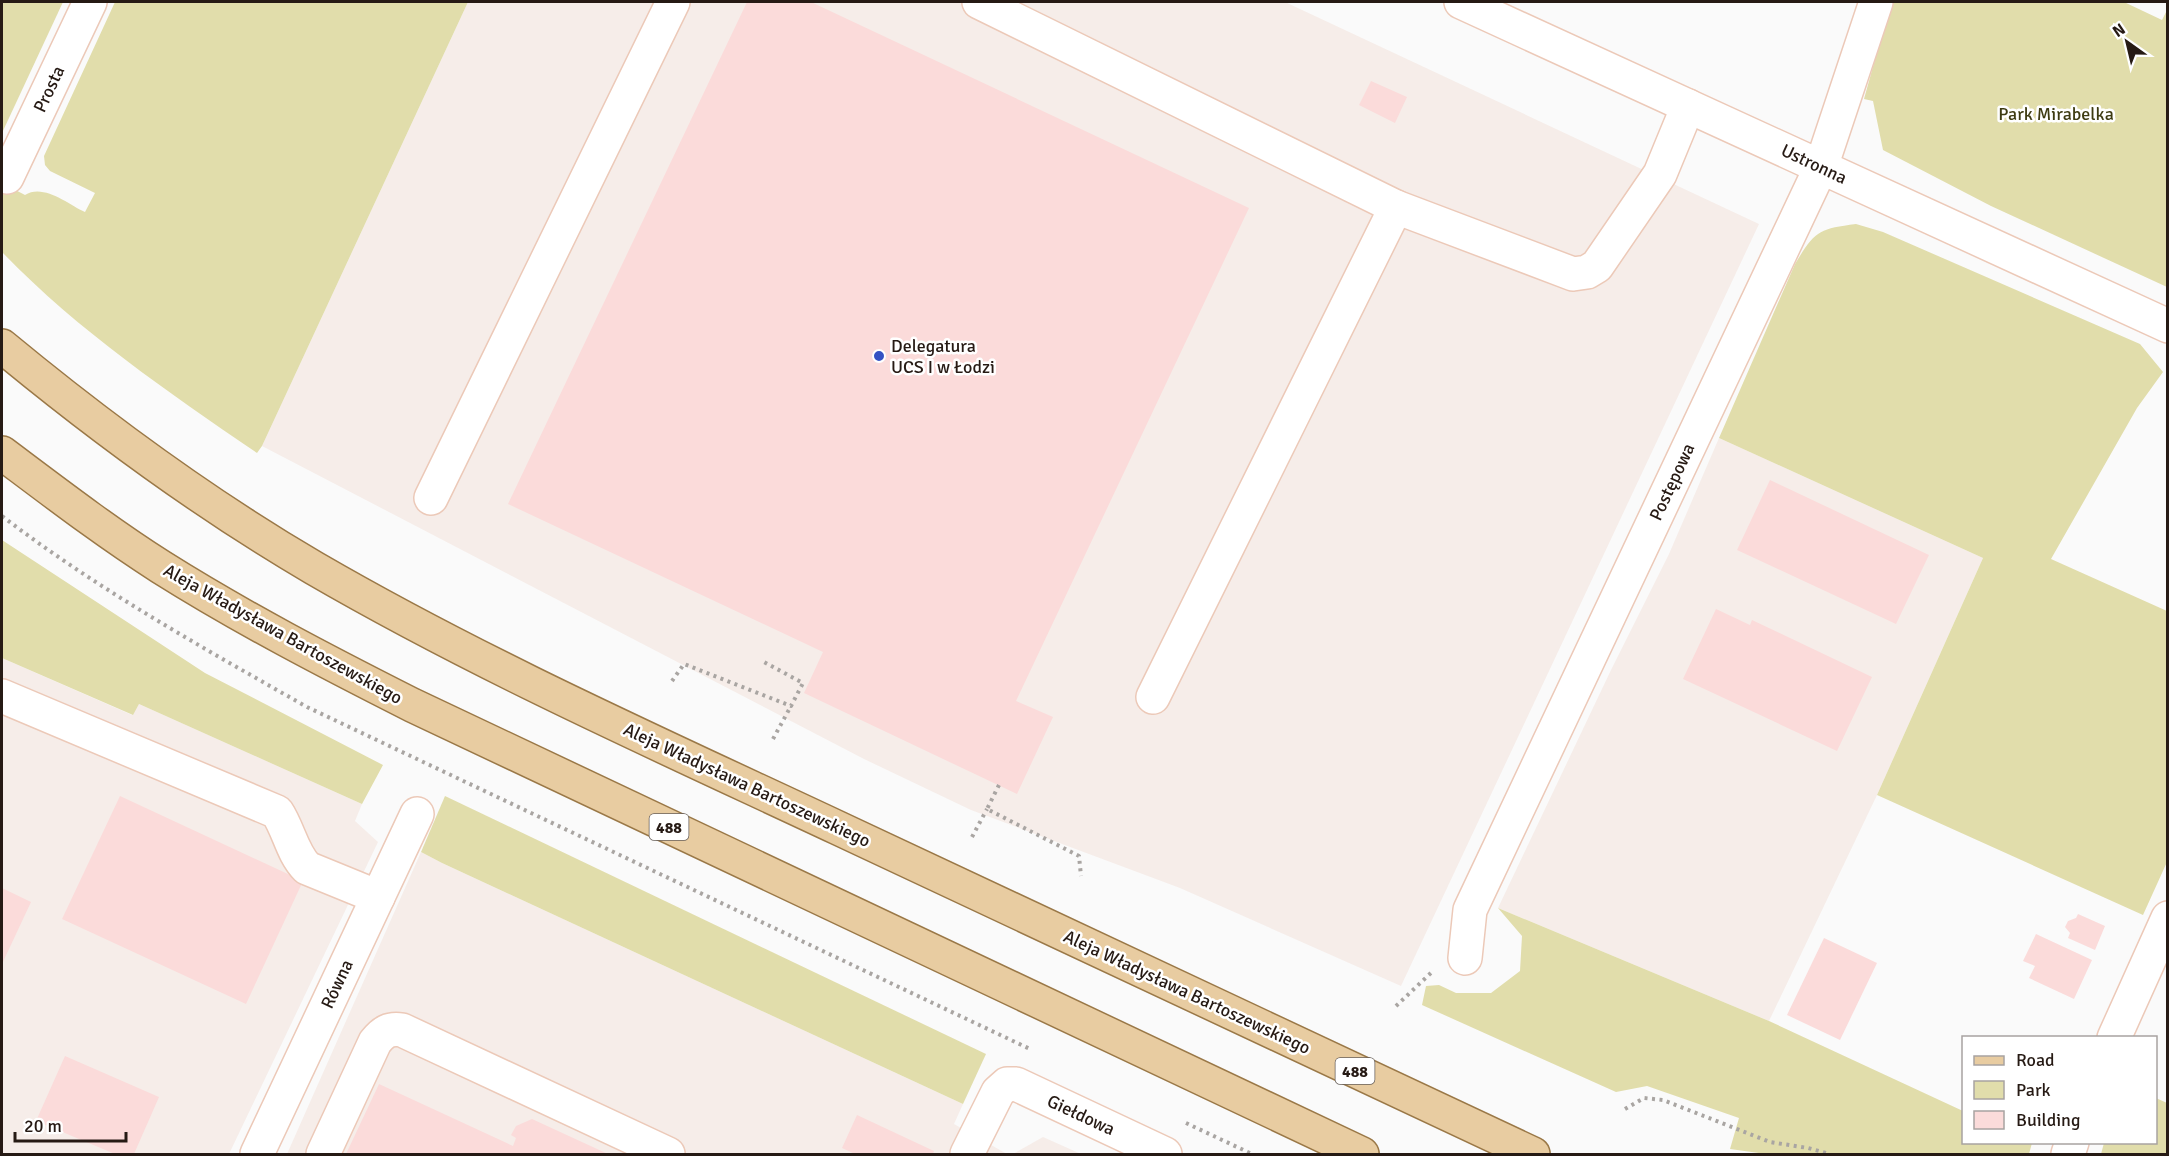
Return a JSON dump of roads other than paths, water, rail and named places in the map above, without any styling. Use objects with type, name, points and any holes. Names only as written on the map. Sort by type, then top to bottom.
[{"type":"main road","name":"Aleja Władysława Bartoszewskiego","points":[[2,346],[96,421],[183,484],[238,520],[314,568],[504,671],[1533,1155]]},
{"type":"main road","name":"Aleja Władysława Bartoszewskiego","points":[[2,453],[70,505],[160,566],[303,650],[412,705],[1362,1155]]},
{"type":"street","name":"Prosta","points":[[7,177],[90,2]]},
{"type":"street","points":[[430,498],[673,2]]},
{"type":"street","points":[[979,2],[1396,207],[1573,274],[1587,272],[1597,266],[1660,174],[1689,106]]},
{"type":"street","name":"Ustronna","points":[[1461,2],[2168,326]]},
{"type":"street","name":"Postępowa","points":[[1465,958],[1470,910],[1821,166],[1876,2]]},
{"type":"street","points":[[1153,697],[1396,207]]},
{"type":"street","points":[[2,696],[277,812],[300,861],[307,868],[378,897]]},
{"type":"street","name":"Równa","points":[[257,1155],[417,814]]},
{"type":"street","points":[[2115,1036],[2168,918]]},
{"type":"street","points":[[323,1155],[375,1042],[382,1033],[393,1028],[402,1030],[668,1155]]},
{"type":"street","name":"Giełdowa","points":[[967,1155],[998,1092],[1007,1084],[1016,1084],[1165,1155]]},
{"type":"place","name":"Delegatura UCS I w Łodzi","points":[[879,356]]},
{"type":"park label","name":"Park Mirabelka","points":[[2056,114]]}]
